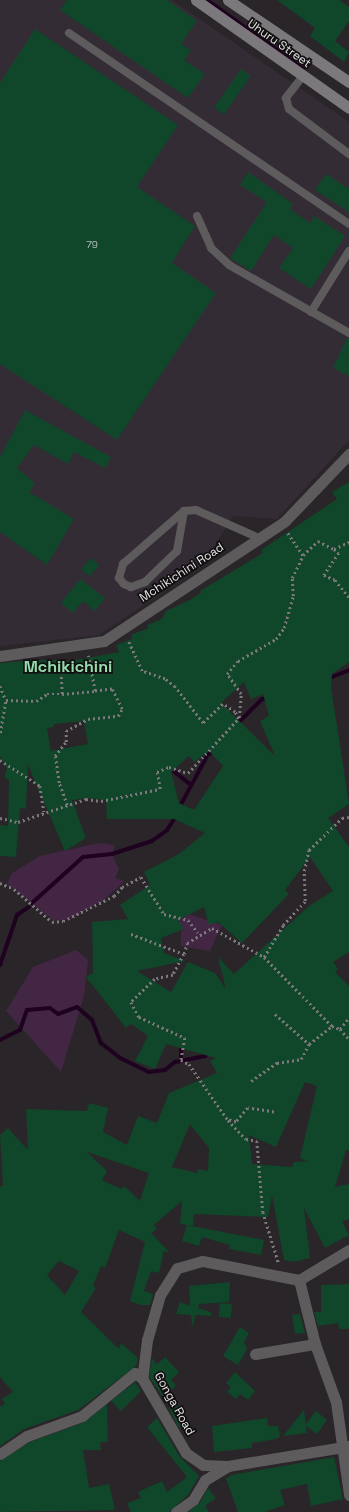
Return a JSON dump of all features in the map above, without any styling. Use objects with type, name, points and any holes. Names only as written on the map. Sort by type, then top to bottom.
[{"type":"main road","name":"Uhuru Street","points":[[196,0],[349,108]]},
{"type":"main road","name":"Uhuru Street","points":[[228,0],[349,82]]},
{"type":"street","name":"Mchikichini Road","points":[[0,656],[104,641],[282,523],[349,454]]},
{"type":"street","points":[[349,1250],[299,1280],[315,1344],[336,1402],[345,1446],[349,1495]]},
{"type":"street","name":"Gonga Road","points":[[299,1280],[202,1261],[177,1268],[160,1295],[147,1340],[142,1378],[186,1453],[203,1464],[228,1466],[345,1446]]},
{"type":"street","points":[[255,1354],[315,1344]]},
{"type":"street","points":[[0,1454],[26,1436],[82,1416],[135,1373],[142,1378]]},
{"type":"street","points":[[176,1512],[193,1500],[206,1480],[228,1466]]},
{"type":"lane","points":[[69,33],[349,224]]},
{"type":"lane","points":[[303,76],[286,98],[289,109],[349,154]]},
{"type":"lane","points":[[198,216],[211,248],[229,265],[349,333]]},
{"type":"lane","points":[[311,312],[349,251]]},
{"type":"lane","points":[[184,511],[177,551],[145,582],[131,587],[124,584],[119,578],[123,564],[184,511],[196,510],[259,538]]},
{"type":"path","points":[[282,523],[303,555]]},
{"type":"path","points":[[0,818],[18,822],[86,799],[101,801],[160,789],[157,772],[169,767],[188,773],[238,719],[241,694],[227,674],[238,661],[276,639],[284,628],[293,596],[292,578],[303,555],[318,541],[334,549],[338,553],[324,575],[335,580],[349,597]]},
{"type":"path","points":[[334,549],[349,542]]},
{"type":"path","points":[[122,628],[142,671],[165,678],[203,722],[223,704],[235,712],[238,719]]},
{"type":"path","points":[[80,644],[90,660],[95,691]]},
{"type":"path","points":[[58,647],[62,694]]},
{"type":"path","points":[[0,686],[6,700],[0,733]]},
{"type":"path","points":[[6,700],[36,701],[47,694],[112,689],[122,709],[118,716],[88,719],[66,731],[66,742],[55,756],[59,783],[67,806]]},
{"type":"path","points":[[0,760],[40,786],[44,812]]},
{"type":"path","points":[[264,957],[284,925],[305,900],[304,871],[310,850],[342,818],[349,817]]},
{"type":"path","points":[[0,883],[14,889],[52,922],[63,921],[114,896],[122,887],[141,877],[164,914],[188,920],[198,933]]},
{"type":"path","points":[[283,1278],[263,1212],[257,1141],[246,1139],[228,1120],[192,1068],[181,1060],[185,1038],[139,1016],[131,1002],[155,979],[173,975],[184,954],[187,943],[198,933],[212,928],[264,957],[332,1026],[340,1029],[349,1039]]},
{"type":"path","points":[[131,934],[184,954]]},
{"type":"path","points":[[275,1014],[309,1044]]},
{"type":"path","points":[[340,1029],[349,1018]]},
{"type":"path","points":[[251,1081],[277,1063],[301,1059],[309,1044],[332,1026]]},
{"type":"path","points":[[228,1120],[236,1122],[248,1108],[274,1112]]},
{"type":"shaded area","points":[[0,0],[172,0],[349,122],[349,440],[277,519],[233,516],[201,567],[99,635],[0,646]]},
{"type":"shaded area","points":[[99,843],[114,845],[113,858],[119,869],[115,878],[125,881],[102,901],[71,919],[54,921],[7,884],[12,873],[40,856]]},
{"type":"shaded area","points":[[170,908],[222,925],[210,951],[181,946],[181,927]]},
{"type":"shaded area","points":[[76,950],[88,960],[84,996],[61,1072],[6,1011],[33,967]]},
{"type":"building","points":[[67,0],[167,0],[197,21],[181,44],[191,50],[184,60],[205,74],[188,98],[60,10]]},
{"type":"building","points":[[277,0],[339,0],[349,7],[349,21],[335,41],[349,52],[344,62],[310,36],[315,28]]},
{"type":"building","points":[[35,29],[178,125],[137,187],[195,226],[172,263],[216,293],[117,440],[0,364],[0,83]]},
{"type":"building","points":[[241,69],[251,76],[224,114],[214,108]]},
{"type":"building","points":[[248,172],[293,204],[290,209],[310,223],[314,216],[345,236],[311,289],[279,268],[293,248],[274,235],[251,271],[230,258],[267,202],[240,185]]},
{"type":"building","points":[[326,174],[349,189],[349,212],[315,190]]},
{"type":"building","points":[[347,338],[349,338],[349,376],[333,368]]},
{"type":"building","points":[[25,410],[111,457],[105,468],[74,452],[68,464],[34,445],[17,468],[35,483],[29,492],[74,519],[47,565],[0,532],[0,457]]},
{"type":"building","points":[[349,482],[349,662],[332,674],[331,687],[349,804],[328,818],[349,847],[349,952],[333,962],[338,969],[335,972],[349,986],[349,1150],[346,1150],[335,1187],[349,1184],[349,1219],[342,1221],[349,1235],[325,1248],[304,1208],[310,1258],[293,1262],[284,1260],[272,1196],[268,1217],[194,1214],[193,1226],[180,1224],[182,1201],[154,1225],[157,1229],[151,1233],[170,1253],[164,1251],[159,1273],[151,1271],[144,1291],[153,1294],[150,1305],[141,1305],[130,1301],[145,1242],[119,1230],[105,1268],[101,1266],[93,1286],[96,1288],[81,1312],[119,1349],[121,1343],[138,1358],[136,1366],[78,1410],[24,1429],[0,1446],[0,1406],[5,1404],[2,1399],[13,1392],[0,1377],[0,1186],[3,1186],[0,1135],[8,1128],[28,1150],[26,1109],[87,1111],[89,1103],[108,1108],[103,1132],[127,1145],[138,1116],[157,1123],[169,1093],[217,1073],[210,1061],[216,1058],[166,1044],[155,1069],[135,1061],[148,1036],[131,1024],[126,1028],[86,977],[93,973],[92,922],[128,919],[120,905],[150,885],[144,872],[179,854],[205,833],[174,819],[107,819],[106,800],[87,798],[72,800],[86,838],[65,851],[28,765],[26,809],[20,808],[16,857],[0,856],[0,825],[8,826],[9,780],[4,777],[7,769],[0,756],[0,663],[59,660],[60,663],[119,652],[116,645],[132,639],[131,635],[148,628],[147,625],[162,619],[166,611],[190,600],[201,593],[200,591],[263,553],[261,550],[337,499],[332,492]],"holes":[[[244,682],[251,699],[263,694],[269,716],[260,721],[275,756],[221,703]],[[84,721],[88,744],[51,751],[47,728],[54,727],[54,724]],[[209,751],[223,766],[194,810],[179,803],[171,772],[189,756],[194,762]],[[310,857],[333,891],[309,906],[234,974],[218,957],[226,989],[215,973],[188,962],[171,992],[137,971],[185,961],[164,953],[161,938],[184,929],[178,920],[204,907],[209,925],[218,922],[242,943],[289,894],[285,890]],[[305,1082],[317,1086],[300,1158],[307,1161],[294,1162],[292,1167],[252,1164],[249,1135],[276,1147]],[[190,1124],[209,1148],[208,1171],[198,1169],[197,1173],[172,1167]],[[87,1152],[149,1173],[140,1201],[124,1186],[121,1189],[102,1180],[107,1171]],[[59,1261],[79,1271],[65,1295],[47,1275]]]},
{"type":"building","points":[[91,558],[99,565],[89,577],[81,569]]},
{"type":"building","points":[[80,579],[105,598],[95,611],[83,601],[73,613],[61,603]]},
{"type":"building","points":[[187,1225],[264,1240],[261,1255],[229,1249],[230,1245],[202,1237],[199,1246],[182,1241]]},
{"type":"building","points":[[230,1282],[229,1302],[199,1304],[198,1308],[211,1312],[211,1316],[196,1315],[192,1327],[191,1315],[176,1314],[180,1302],[190,1306],[189,1286]]},
{"type":"building","points":[[349,1284],[349,1329],[339,1329],[338,1323],[318,1326],[314,1312],[321,1312],[321,1285]]},
{"type":"building","points":[[220,1303],[232,1304],[231,1318],[219,1317]]},
{"type":"building","points":[[300,1314],[305,1333],[295,1334],[292,1315]]},
{"type":"building","points":[[240,1327],[249,1333],[244,1342],[247,1349],[238,1365],[223,1356]]},
{"type":"building","points":[[165,1357],[179,1372],[171,1380],[176,1386],[163,1397],[149,1377],[152,1358],[157,1364]]},
{"type":"building","points":[[235,1372],[255,1391],[248,1400],[240,1394],[236,1399],[227,1392],[231,1387],[226,1383]]},
{"type":"building","points":[[135,1382],[141,1391],[121,1411],[111,1401]]},
{"type":"building","points":[[107,1404],[108,1442],[100,1442],[101,1450],[83,1450],[89,1488],[109,1484],[115,1510],[0,1512],[0,1461],[30,1442],[85,1422]]},
{"type":"building","points":[[176,1404],[188,1423],[179,1428],[169,1409]]},
{"type":"building","points":[[304,1410],[306,1424],[316,1411],[327,1420],[317,1434],[306,1426],[307,1433],[283,1436]]},
{"type":"building","points":[[157,1418],[180,1457],[199,1476],[188,1495],[169,1512],[131,1512],[127,1503],[141,1498],[138,1492],[162,1481],[167,1492],[187,1477],[147,1427]]},
{"type":"building","points":[[267,1418],[268,1426],[278,1426],[280,1437],[252,1443],[252,1448],[214,1452],[212,1426]]},
{"type":"building","points":[[334,1457],[343,1499],[311,1506],[307,1484],[280,1490],[285,1505],[265,1512],[238,1512],[226,1479],[231,1475]]},
{"type":"building","points":[[208,1488],[216,1498],[205,1506],[209,1512],[188,1512],[199,1504]]},
{"type":"waterway","points":[[207,0],[303,69]]},
{"type":"waterway","points":[[327,679],[349,670]]},
{"type":"waterway","points":[[237,724],[262,699],[270,698]]},
{"type":"waterway","points":[[208,755],[215,750]]},
{"type":"waterway","points":[[179,808],[206,758]]},
{"type":"waterway","points":[[170,768],[190,784]]},
{"type":"waterway","points":[[32,903],[83,857],[112,854],[152,841],[167,830],[176,816]]},
{"type":"waterway","points":[[0,965],[17,915],[29,907]]},
{"type":"waterway","points":[[0,1040],[20,1030],[27,1010],[50,1008],[58,1014],[77,1007],[92,1020],[101,1043],[120,1058],[149,1072],[165,1070],[175,1062],[205,1056],[210,1051]]},
{"type":"waterway","points":[[181,1043],[181,1060]]},
{"type":"district","name":"Mchikichini","points":[[68,667]]}]
